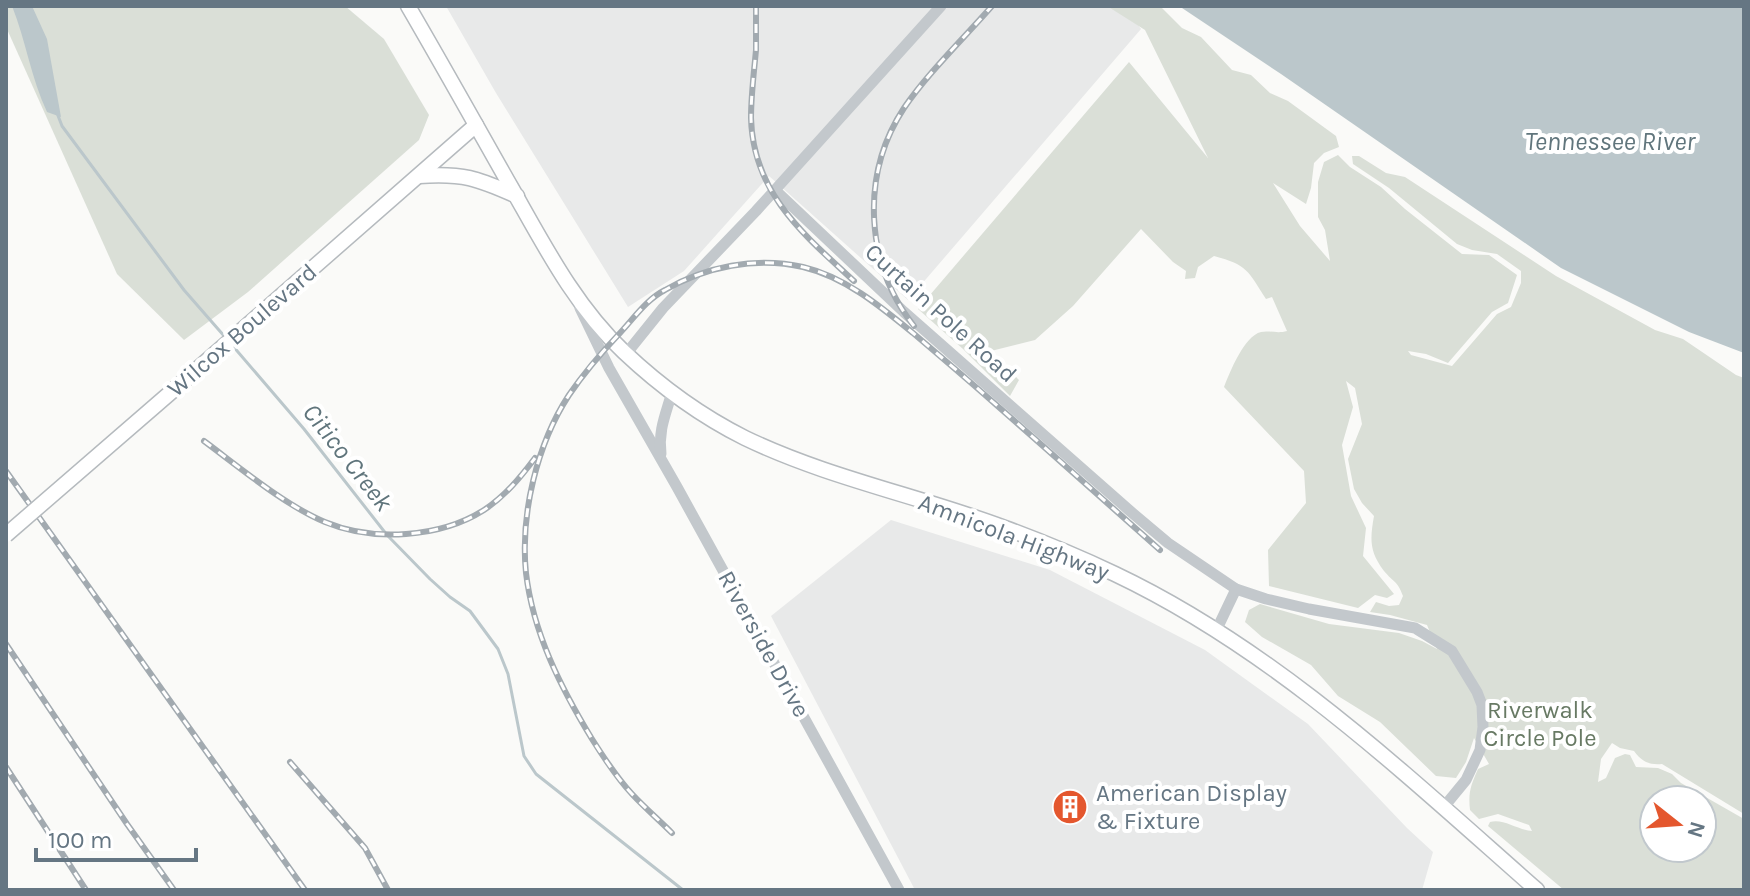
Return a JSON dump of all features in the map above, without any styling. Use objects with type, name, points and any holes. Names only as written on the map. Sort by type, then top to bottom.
[{"type":"main road","points":[[408,6],[573,293],[626,354]]},
{"type":"main road","name":"Wilcox Boulevard","points":[[6,535],[476,125]]},
{"type":"main road","points":[[419,176],[446,174],[472,177],[517,196]]},
{"type":"main road","name":"Amnicola Highway","points":[[626,354],[708,417],[764,446],[1063,550],[1119,576],[1216,631],[1338,717],[1537,890]]},
{"type":"street","points":[[626,354],[663,308],[775,190],[941,6]]},
{"type":"street","name":"Curtain Pole Road","points":[[775,190],[915,322],[1168,543],[1236,589],[1309,609],[1415,628],[1452,651],[1477,692],[1482,705],[1483,727],[1480,750],[1466,780],[1443,808]]},
{"type":"street","name":"Riverside Drive","points":[[573,293],[609,368],[899,890]]},
{"type":"street","points":[[661,458],[660,429],[672,392]]},
{"type":"street","points":[[1216,631],[1236,589]]},
{"type":"shaded area","points":[[446,6],[1125,6],[1141,29],[908,300],[769,176],[684,271],[628,307]]},
{"type":"shaded area","points":[[891,520],[1050,570],[1205,650],[1308,724],[1433,852],[1422,890],[915,890],[771,616]]},
{"type":"green space","points":[[6,6],[345,6],[384,39],[429,115],[419,140],[248,292],[184,340],[117,274],[6,27]]},
{"type":"green space","name":"Riverwalk Circle Pole","points":[[1107,6],[1160,6],[1182,28],[1201,37],[1232,70],[1251,75],[1270,93],[1288,101],[1336,136],[1339,147],[1324,153],[1314,163],[1306,204],[1273,183],[1300,226],[1330,261],[1325,230],[1318,217],[1318,182],[1324,162],[1338,155],[1462,254],[1489,255],[1517,275],[1508,303],[1492,312],[1448,363],[1408,351],[1411,355],[1452,366],[1497,314],[1511,307],[1521,283],[1521,271],[1497,254],[1457,244],[1389,188],[1353,164],[1352,156],[1359,156],[1386,173],[1405,177],[1556,276],[1655,330],[1683,339],[1744,378],[1744,814],[1718,798],[1718,784],[1695,784],[1662,764],[1646,762],[1634,751],[1612,743],[1601,759],[1598,782],[1606,778],[1615,758],[1625,754],[1630,755],[1636,767],[1658,768],[1672,774],[1683,784],[1638,784],[1638,864],[1718,864],[1718,804],[1744,819],[1744,890],[1564,890],[1488,826],[1490,822],[1500,822],[1532,831],[1529,825],[1498,814],[1479,819],[1470,810],[1470,793],[1478,769],[1489,764],[1474,738],[1466,762],[1456,778],[1436,776],[1380,722],[1338,696],[1311,665],[1262,637],[1245,622],[1249,610],[1260,604],[1329,624],[1399,633],[1437,649],[1427,625],[1370,612],[1376,602],[1399,605],[1403,596],[1373,551],[1374,516],[1354,489],[1348,459],[1362,424],[1355,388],[1346,381],[1353,407],[1342,445],[1351,496],[1366,528],[1363,556],[1394,594],[1387,598],[1375,595],[1358,608],[1269,586],[1268,550],[1306,503],[1304,471],[1224,387],[1238,355],[1249,340],[1264,332],[1287,331],[1272,297],[1266,299],[1251,275],[1241,266],[1214,256],[1198,267],[1195,278],[1185,279],[1186,271],[1141,229],[1073,306],[1035,340],[991,351],[1019,380],[1010,396],[918,309],[1129,62],[1208,158],[1145,30]]},
{"type":"water","points":[[12,6],[32,6],[47,39],[61,117],[47,112]]},
{"type":"water","name":"Tennessee River","points":[[1179,6],[1744,6],[1744,353],[1689,332],[1561,268]]},
{"type":"waterway","name":"Citico Creek","points":[[57,113],[62,126],[184,290],[225,337]]},
{"type":"waterway","name":"Citico Creek","points":[[232,345],[304,429],[387,535],[430,579],[470,611],[498,649],[508,674],[524,756],[536,774],[683,890]]},
{"type":"railway","points":[[756,6],[751,118],[761,168],[784,210],[854,281]]},
{"type":"railway","points":[[914,326],[898,302],[878,247],[874,219],[880,162],[890,134],[913,95],[992,6]]},
{"type":"railway","points":[[672,833],[621,781],[570,700],[550,659],[535,617],[526,573],[525,550],[533,480],[558,414],[600,355],[658,294],[697,275],[749,263],[803,267],[848,285],[913,333],[1160,550]]},
{"type":"railway","points":[[204,441],[310,515],[344,528],[385,534],[427,531],[467,519],[499,499],[535,458]]},
{"type":"railway","points":[[6,471],[305,890]]},
{"type":"railway","points":[[6,644],[174,890]]},
{"type":"railway","points":[[290,762],[365,848],[388,890]]},
{"type":"railway","points":[[6,767],[86,890]]},
{"type":"place","name":"American Display & Fixture","points":[[1070,807]]}]
